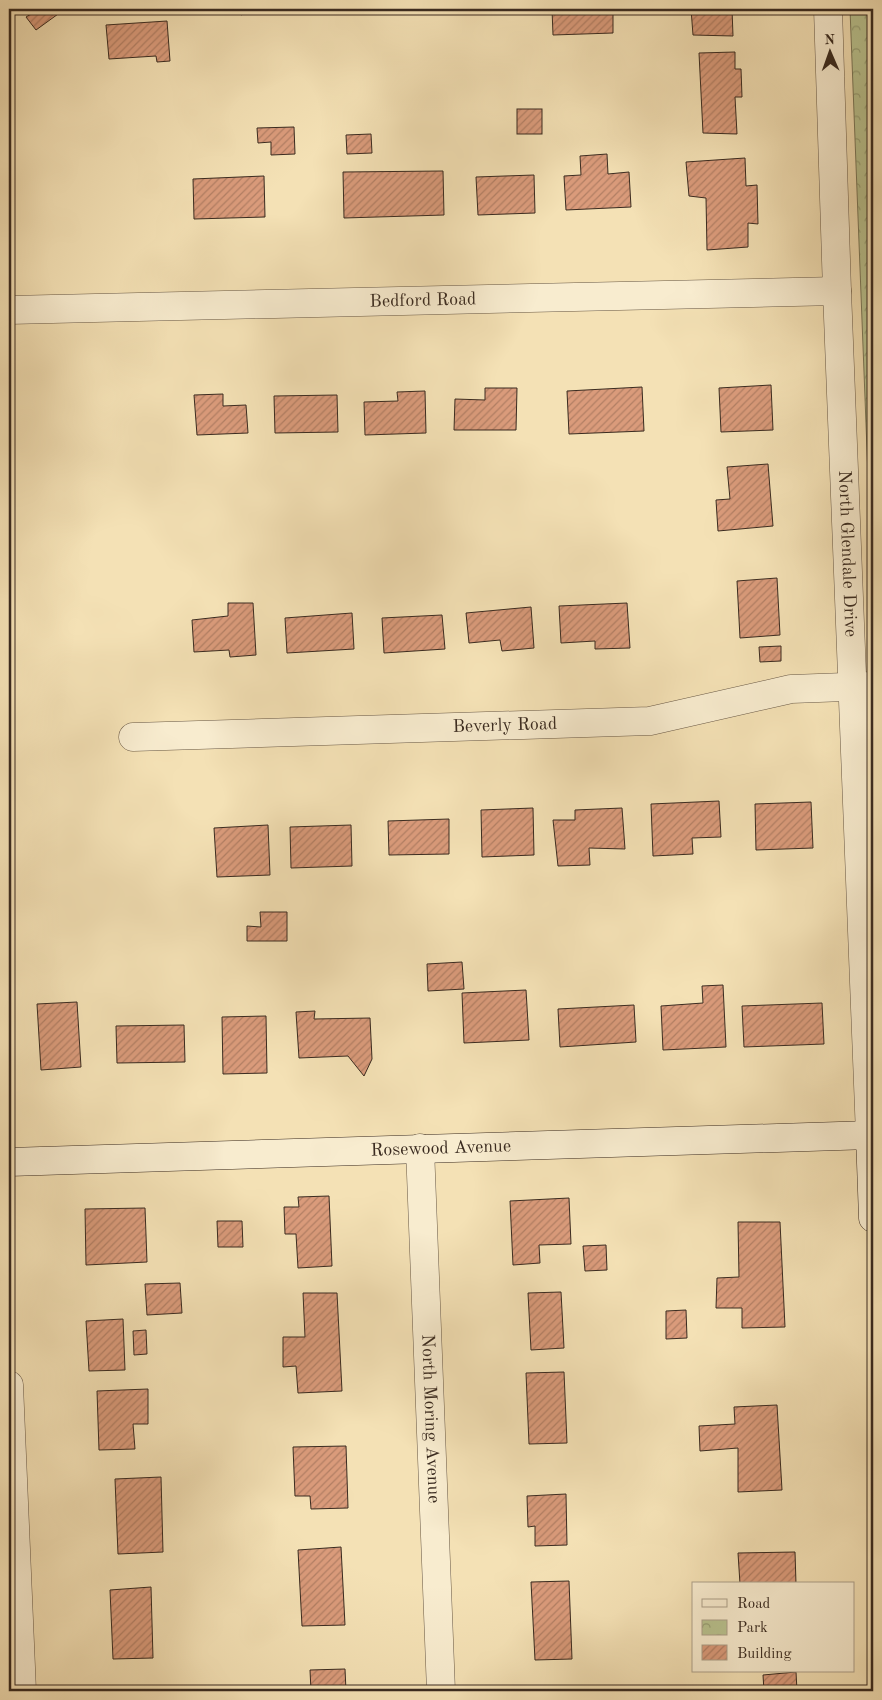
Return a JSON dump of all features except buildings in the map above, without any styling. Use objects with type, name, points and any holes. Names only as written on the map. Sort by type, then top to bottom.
[{"type":"street","name":"North Glendale Drive","points":[[828,9],[837,291],[863,686],[873,1218]]},
{"type":"street","name":"Bedford Road","points":[[9,310],[837,291]]},
{"type":"street","name":"Beverly Road","points":[[133,736],[650,721],[791,689],[863,686]]},
{"type":"street","name":"Rosewood Avenue","points":[[9,1162],[871,1135]]},
{"type":"street","name":"North Moring Avenue","points":[[420,1148],[441,1691]]},
{"type":"street","points":[[9,1385],[22,1691]]},
{"type":"green space","points":[[850,9],[873,9],[873,605]]}]
